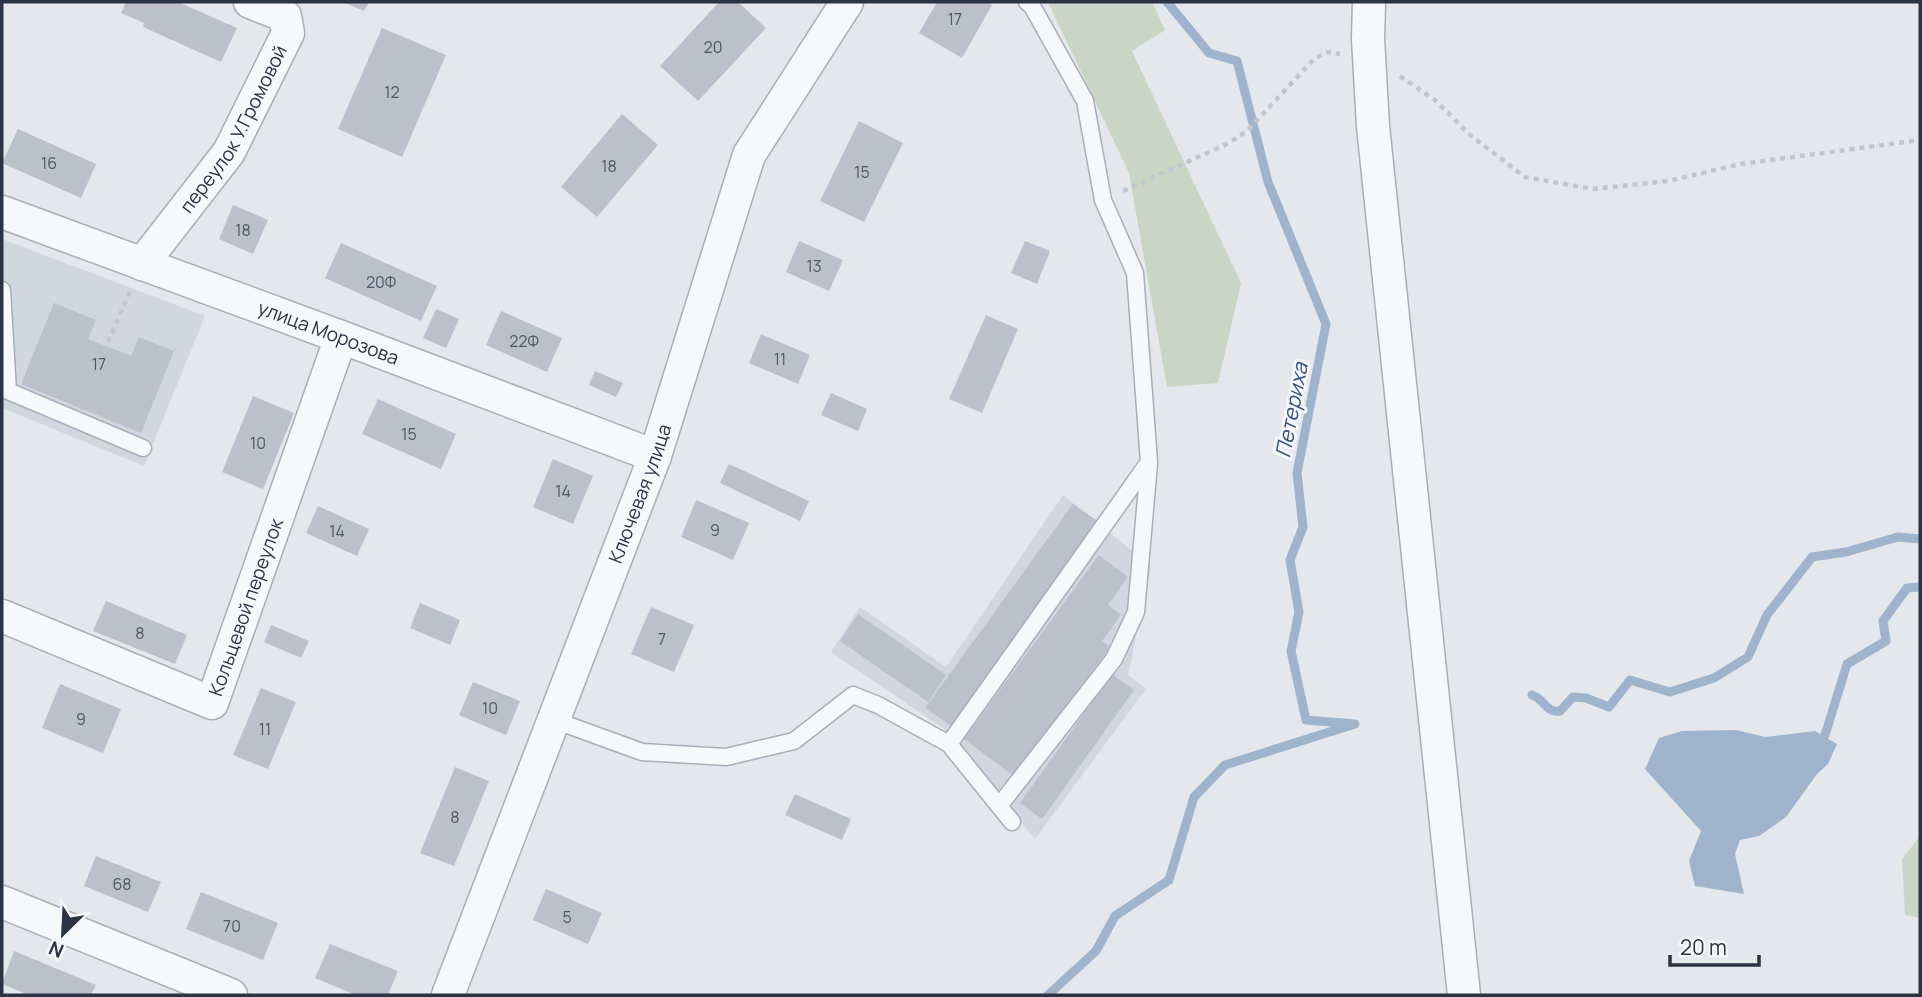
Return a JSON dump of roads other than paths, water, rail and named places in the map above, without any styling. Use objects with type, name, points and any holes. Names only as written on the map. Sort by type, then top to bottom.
[{"type":"street","name":"переулок У.Громовой","points":[[142,264],[229,152],[288,33],[285,16],[250,2]]},
{"type":"street","name":"Ключевая улица","points":[[448,995],[655,456],[750,155],[846,2]]},
{"type":"street","points":[[1369,2],[1369,67],[1464,995]]},
{"type":"street","name":"улица Морозова","points":[[2,212],[655,456]]},
{"type":"street","name":"Кольцевой переулок","points":[[2,616],[212,703],[341,337]]},
{"type":"street","points":[[2,902],[231,995]]},
{"type":"lane","points":[[999,806],[1114,659],[1136,612],[1149,462],[1135,273],[1103,200],[1085,101],[1032,6],[1027,2]]},
{"type":"lane","points":[[2,290],[8,391],[143,448]]},
{"type":"lane","points":[[950,744],[1149,462]]},
{"type":"lane","points":[[554,720],[642,752],[726,757],[794,741],[853,695],[878,705],[950,744],[1012,822]]},
{"type":"water","points":[[1736,730],[1765,737],[1815,731],[1837,744],[1828,764],[1817,774],[1786,817],[1759,836],[1740,840],[1735,854],[1744,894],[1695,886],[1689,861],[1701,831],[1645,769],[1659,738],[1682,731]]},
{"type":"waterway","name":"Петериха","points":[[1048,995],[1096,951],[1115,916],[1169,880],[1194,797],[1225,765],[1355,724],[1306,720],[1291,651],[1299,612],[1290,560],[1303,527],[1297,473],[1326,324],[1268,182],[1237,61],[1209,53],[1167,2]]},
{"type":"waterway","points":[[1532,695],[1555,711],[1560,711],[1573,697],[1586,698],[1609,707],[1630,680],[1670,692],[1714,678],[1748,657],[1767,615],[1812,557],[1846,552],[1898,537],[1920,539]]},
{"type":"waterway","points":[[1825,735],[1847,664],[1886,641],[1883,621],[1907,588],[1920,587]]}]
